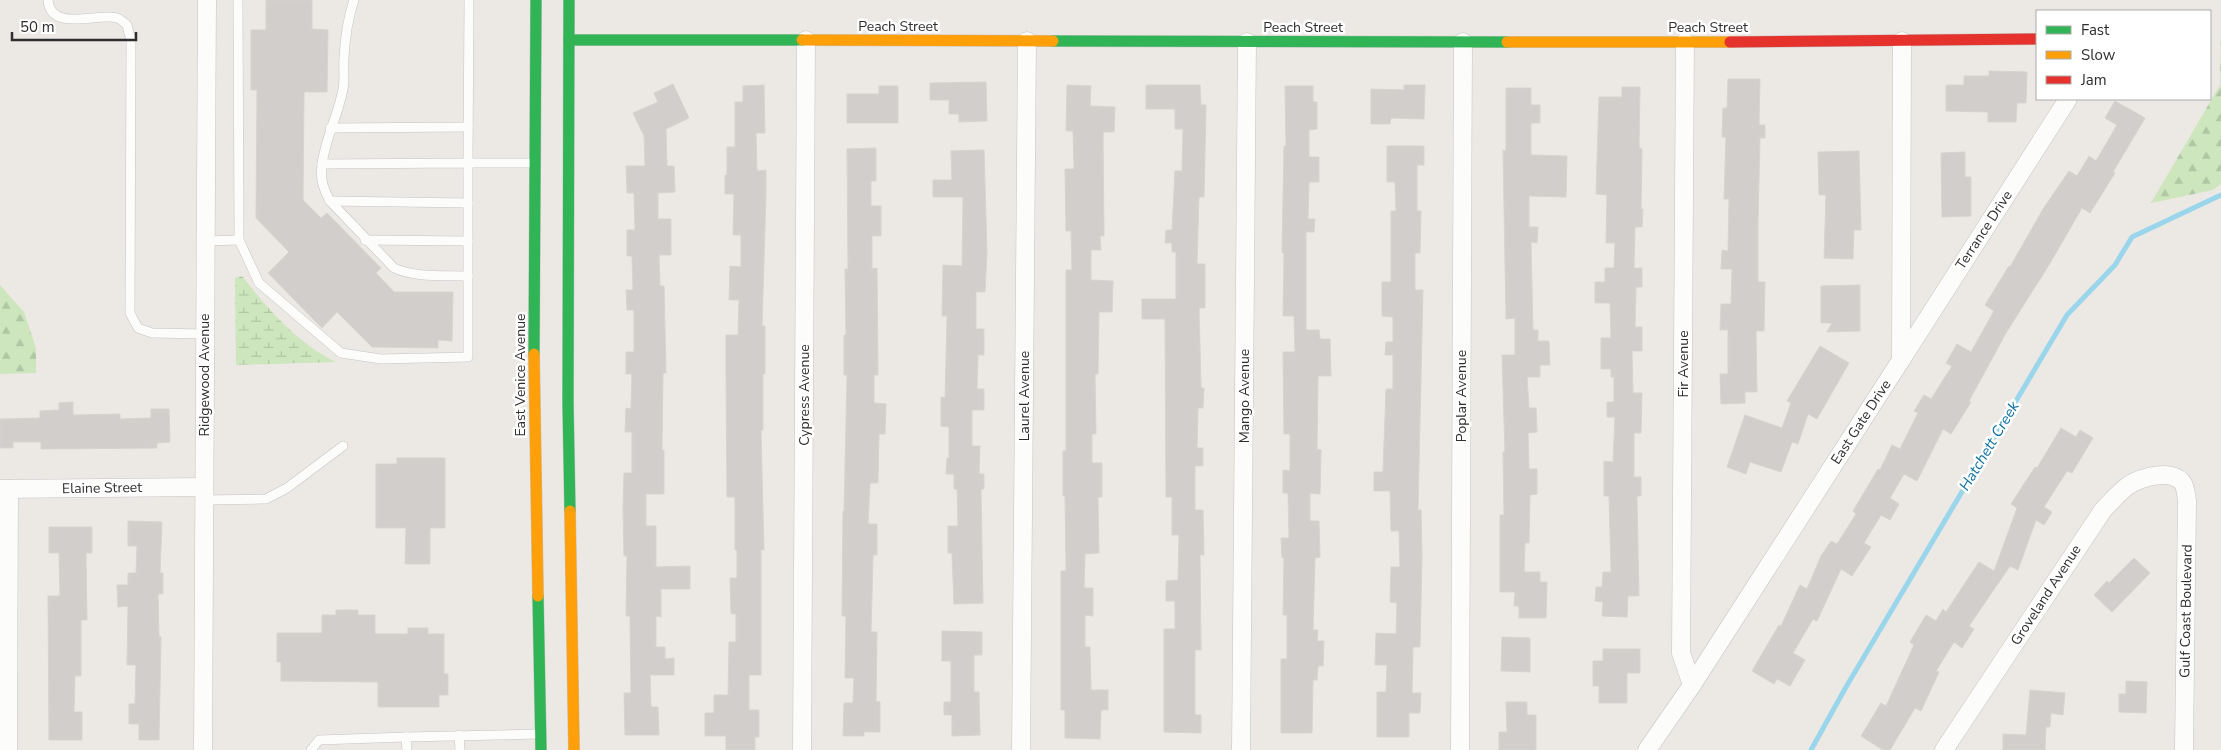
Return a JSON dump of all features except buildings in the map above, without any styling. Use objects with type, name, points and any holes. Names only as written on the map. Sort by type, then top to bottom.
[{"type":"main road","name":"East Venice Avenue","points":[[536,0],[534,386],[540,750]]},
{"type":"main road","points":[[570,0],[568,403],[574,750]]},
{"type":"main road","name":"Peach Street","points":[[569,40],[1685,42],[2036,39]]},
{"type":"street","name":"Ridgewood Avenue","points":[[203,750],[204,241],[207,0]]},
{"type":"street","name":"Cypress Avenue","points":[[802,750],[806,40]]},
{"type":"street","name":"Laurel Avenue","points":[[1022,750],[1027,41]]},
{"type":"street","points":[[1900,360],[1902,41]]},
{"type":"street","name":"Mango Avenue","points":[[1241,750],[1247,42]]},
{"type":"street","name":"Poplar Avenue","points":[[1460,750],[1463,42]]},
{"type":"street","name":"Fir Avenue","points":[[1685,42],[1681,654],[1692,685]]},
{"type":"street","name":"Terrance Drive","points":[[1900,360],[2067,100]]},
{"type":"street","name":"East Gate Drive","points":[[1647,750],[1692,685],[1900,360]]},
{"type":"street","name":"Groveland Avenue","points":[[1944,750],[2103,510],[2124,489],[2139,480],[2159,476],[2175,477]]},
{"type":"street","name":"Gulf Coast Boulevard","points":[[2175,477],[2183,483],[2187,501],[2184,750]]},
{"type":"street","points":[[4,489],[4,684],[8,750]]},
{"type":"street","name":"Elaine Street","points":[[4,489],[204,493]]},
{"type":"lane","points":[[48,0],[48,6],[57,16],[73,20],[117,18],[127,25],[131,41],[130,313],[138,328],[152,333],[204,334]]},
{"type":"lane","points":[[238,0],[239,240],[259,283],[341,353],[381,359],[468,357],[469,0]]},
{"type":"lane","points":[[354,0],[350,13],[344,58],[344,86],[325,144],[320,176],[324,189],[330,201],[365,240],[394,268],[404,272],[468,276]]},
{"type":"lane","points":[[330,128],[468,127]]},
{"type":"lane","points":[[322,164],[535,162]]},
{"type":"lane","points":[[330,201],[468,203]]},
{"type":"lane","points":[[204,241],[239,240]]},
{"type":"lane","points":[[365,240],[468,241]]},
{"type":"lane","points":[[204,493],[266,499],[287,488],[342,446]]},
{"type":"lane","points":[[311,750],[319,740],[541,734]]},
{"type":"lane","points":[[460,735],[460,750]]},
{"type":"lane","points":[[406,738],[407,750]]},
{"type":"green space","points":[[2221,27],[2221,184],[2213,190],[2151,203],[2220,85]]},
{"type":"green space","points":[[242,276],[262,301],[296,335],[308,345],[336,362],[236,365],[235,278]]},
{"type":"green space","points":[[0,285],[24,312],[36,348],[36,373],[0,374]]},
{"type":"waterway","name":"Hatchett Creek","points":[[1811,750],[1846,687],[2067,315],[2115,265],[2132,237],[2221,195]]},
{"type":"traffic: fast","points":[[534,354],[536,0]]},
{"type":"traffic: fast","points":[[569,0],[568,403],[570,511]]},
{"type":"traffic: fast","points":[[569,40],[802,40]]},
{"type":"traffic: fast","points":[[1053,41],[1507,42]]},
{"type":"traffic: fast","points":[[538,596],[541,750]]},
{"type":"traffic: slow","points":[[802,40],[1053,41]]},
{"type":"traffic: slow","points":[[1507,42],[1730,42]]},
{"type":"traffic: slow","points":[[534,354],[538,596]]},
{"type":"traffic: slow","points":[[570,511],[574,750]]},
{"type":"traffic: jam","points":[[1730,42],[2036,39]]}]
